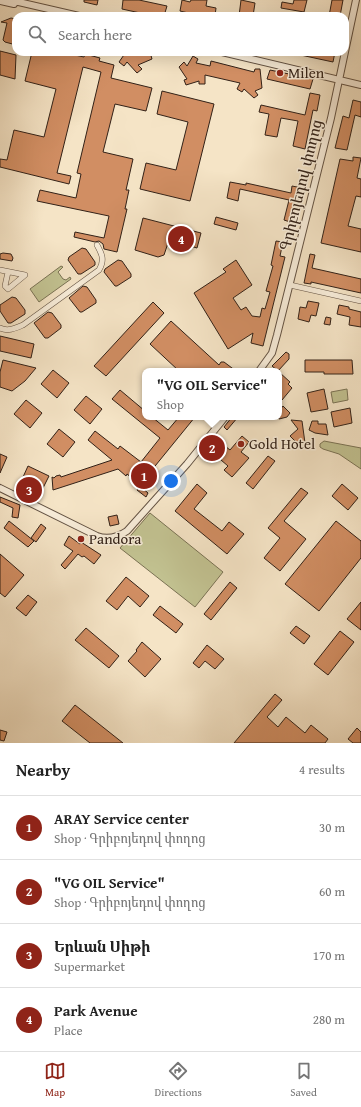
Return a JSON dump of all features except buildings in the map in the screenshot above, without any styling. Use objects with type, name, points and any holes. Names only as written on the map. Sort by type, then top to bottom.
[{"type":"street","points":[[10,0],[62,12]]},
{"type":"street","name":"Գրիբոյեդով փողոց","points":[[349,37],[356,0]]},
{"type":"street","name":"Գրիբոյեդով փողոց","points":[[349,46],[360,0]]},
{"type":"street","points":[[0,1],[48,12]]},
{"type":"street","points":[[240,56],[341,79]]},
{"type":"street","points":[[249,56],[361,84]]},
{"type":"street","name":"Գրիբոյեդով փողոց","points":[[341,79],[345,56]]},
{"type":"street","name":"Գրիբոյեդով փողոց","points":[[264,368],[275,354],[347,56]]},
{"type":"street","points":[[0,328],[3,330],[12,330],[23,325],[99,270],[102,264],[103,254],[97,245]]},
{"type":"street","points":[[0,270],[8,272]]},
{"type":"street","points":[[292,285],[361,301]]},
{"type":"street","name":"Գրիբոյեդով փողոց","points":[[261,368],[272,353],[292,285]]},
{"type":"street","points":[[112,536],[131,523],[219,420]]},
{"type":"street","points":[[0,488],[101,535],[112,536],[127,531],[187,464],[224,420]]},
{"type":"street","points":[[0,484],[41,506]]},
{"type":"green space","points":[[61,266],[63,267],[58,272],[63,279],[66,280],[70,277],[71,279],[39,302],[30,289]]},
{"type":"green space","points":[[347,389],[348,400],[333,403],[331,392]]},
{"type":"green space","points":[[324,441],[361,448],[361,469],[339,454],[320,447],[320,444]]},
{"type":"green space","points":[[150,513],[223,572],[195,607],[120,548]]},
{"type":"place","name":"Milen","points":[[280,73]]},
{"type":"place","name":"Park Avenue","points":[[181,239]]},
{"type":"place","name":"Gold Hotel","points":[[241,444]]},
{"type":"place","name":"\"VG OIL Service\"","points":[[212,448]]},
{"type":"place","name":"ARAY Service center","points":[[144,476]]},
{"type":"place","name":"Երևան Սիթի","points":[[29,490]]},
{"type":"place","name":"Pandora","points":[[81,539]]}]
